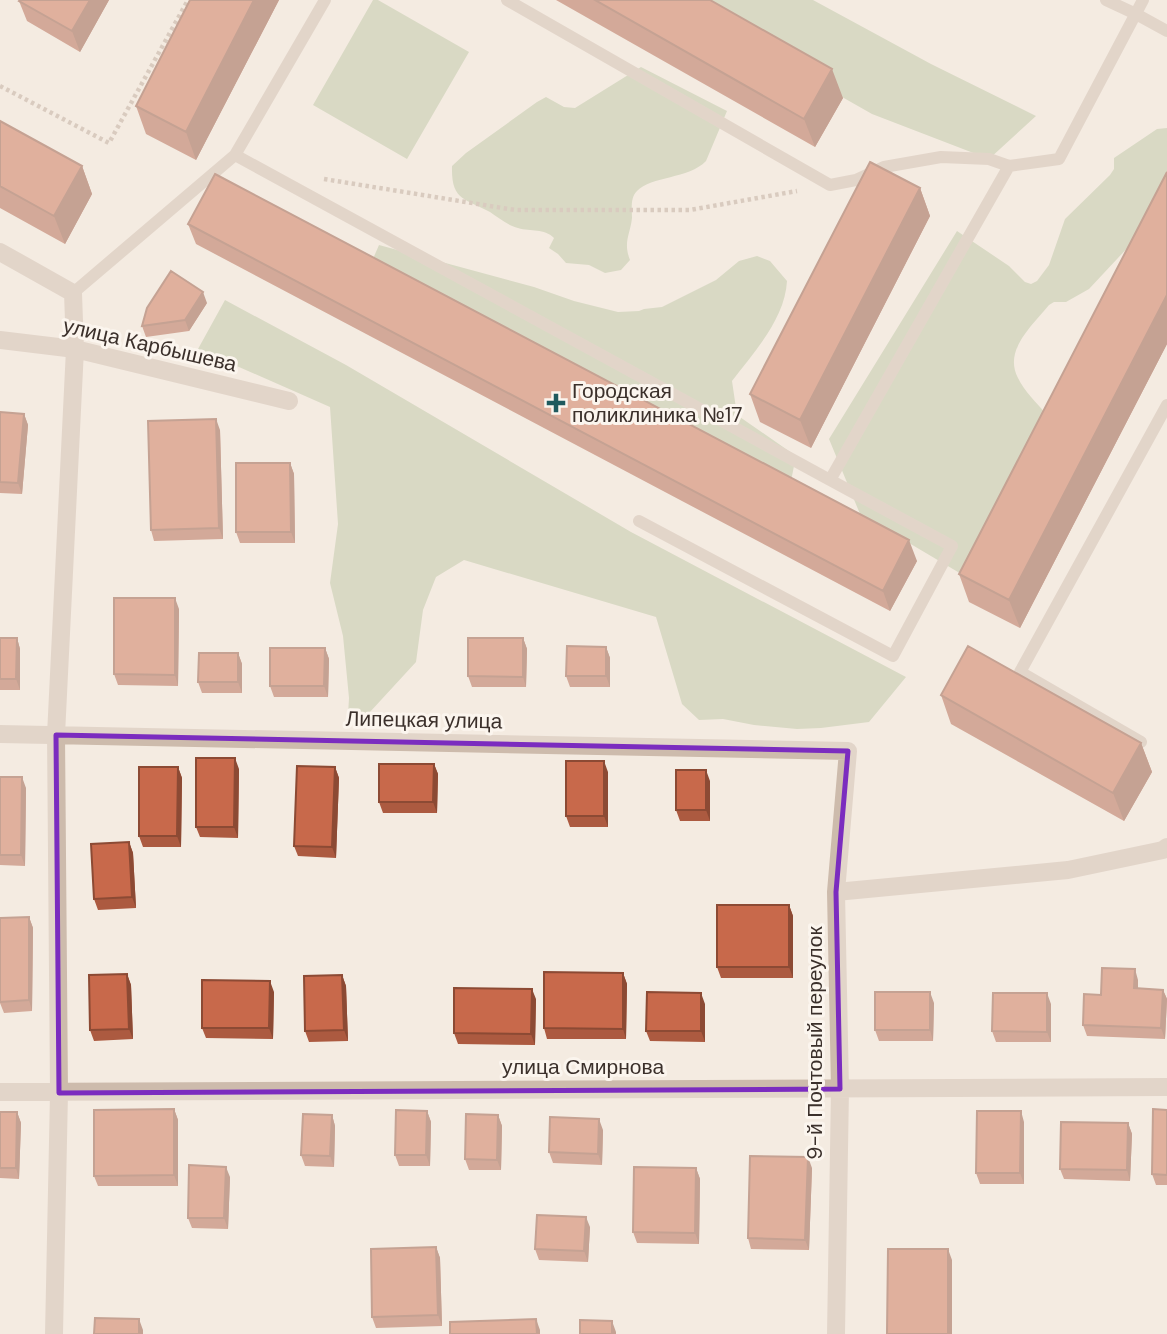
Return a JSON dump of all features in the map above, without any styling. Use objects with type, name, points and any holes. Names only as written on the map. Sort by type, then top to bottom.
[{"type":"street","points":[[0,252],[73,293],[75,349],[56,735],[59,1093],[54,1334]]},
{"type":"street","name":"улица Карбышева","points":[[0,340],[75,349],[289,401]]},
{"type":"street","name":"Липецкая улица","points":[[0,734],[848,751]]},
{"type":"street","name":"9-й Почтовый переулок","points":[[836,1334],[840,1089],[836,892],[848,751]]},
{"type":"street","points":[[836,892],[1068,870],[1165,848]]},
{"type":"street","name":"улица Смирнова","points":[[0,1092],[1167,1087]]},
{"type":"lane","points":[[73,293],[235,155],[325,0]]},
{"type":"lane","points":[[507,0],[830,185],[856,180],[884,167],[941,156],[989,159],[1009,166],[1059,159],[1143,0]]},
{"type":"lane","points":[[1106,0],[1167,31]]},
{"type":"lane","points":[[235,155],[952,546],[893,656],[639,521]]},
{"type":"lane","points":[[830,480],[1009,166]]},
{"type":"lane","points":[[1141,741],[1020,672],[1167,405]]},
{"type":"path","points":[[0,86],[109,143],[188,0]]},
{"type":"path","points":[[314,177],[515,210],[690,210],[830,185]]},
{"type":"highlighted area","points":[[56,735],[848,751],[836,892],[840,1089],[59,1093]]},
{"type":"green space","points":[[373,0],[378,0],[469,52],[407,159],[313,105]]},
{"type":"green space","points":[[671,0],[813,0],[931,64],[1036,116],[989,159],[872,114]]},
{"type":"green space","points":[[641,67],[727,111],[706,161],[690,171],[643,186],[635,194],[627,243],[630,260],[621,270],[605,273],[589,265],[566,263],[549,248],[554,238],[550,235],[510,225],[467,201],[457,192],[452,166],[537,102],[546,97],[564,107],[575,108]]},
{"type":"green space","points":[[1167,128],[1167,188],[1146,228],[1089,289],[1066,302],[1049,305],[1017,348],[1014,368],[1018,378],[1046,414],[963,575],[860,514],[829,439],[957,231],[1031,284],[1037,281],[1049,265],[1065,219],[1110,175],[1114,169],[1114,158],[1157,129]]},
{"type":"green space","points":[[379,245],[618,312],[662,307],[716,280],[739,261],[757,256],[770,261],[787,281],[781,309],[759,347],[732,381],[737,415],[796,456],[790,486],[372,261]]},
{"type":"green space","points":[[225,300],[346,365],[631,532],[906,677],[869,722],[797,729],[723,719],[699,720],[682,704],[656,617],[464,560],[436,577],[423,610],[416,662],[370,712],[351,720],[348,715],[343,636],[330,583],[338,524],[330,407],[198,349]]},
{"type":"building","points":[[20,0],[90,0],[72,31]]},
{"type":"building","points":[[190,0],[254,0],[186,132],[136,106]]},
{"type":"building","points":[[595,0],[710,0],[832,69],[804,119]]},
{"type":"building","points":[[0,121],[82,166],[54,216],[0,186]]},
{"type":"building","points":[[870,162],[920,188],[800,420],[750,394]]},
{"type":"building","points":[[1167,172],[1167,295],[1009,600],[959,574]]},
{"type":"building","name":"Городская поликлиника №17","points":[[215,174],[909,540],[883,591],[188,224]]},
{"type":"building","points":[[171,271],[203,292],[185,320],[142,326],[147,308]]},
{"type":"building","points":[[0,412],[24,414],[18,483],[0,482]]},
{"type":"building","points":[[216,419],[219,528],[151,530],[148,421]]},
{"type":"building","points":[[236,463],[290,463],[291,532],[236,532]]},
{"type":"building","points":[[114,598],[175,598],[175,675],[114,674]]},
{"type":"building","points":[[0,638],[17,638],[16,679],[0,679]]},
{"type":"building","points":[[468,638],[523,638],[523,677],[468,676]]},
{"type":"building","points":[[567,646],[606,647],[606,676],[566,676]]},
{"type":"building","points":[[968,646],[1141,743],[1113,793],[941,695]]},
{"type":"building","points":[[270,648],[325,648],[324,686],[270,686]]},
{"type":"building","points":[[199,653],[238,653],[238,682],[198,682]]},
{"type":"building","points":[[196,758],[235,758],[234,827],[196,827]]},
{"type":"building","points":[[566,761],[604,761],[604,816],[566,816]]},
{"type":"building","points":[[379,764],[434,764],[433,802],[379,802]]},
{"type":"building","points":[[297,766],[335,767],[332,847],[294,846]]},
{"type":"building","points":[[139,767],[178,767],[177,836],[139,836]]},
{"type":"building","points":[[676,770],[706,770],[706,810],[676,810]]},
{"type":"building","points":[[0,777],[22,777],[21,855],[0,855]]},
{"type":"building","points":[[129,842],[132,897],[94,899],[91,844]]},
{"type":"building","points":[[717,905],[789,905],[789,967],[717,967]]},
{"type":"building","points":[[29,917],[29,1000],[0,1002],[0,918]]},
{"type":"building","points":[[1102,968],[1135,969],[1134,988],[1163,990],[1161,1028],[1083,1025],[1084,994],[1101,995]]},
{"type":"building","points":[[544,972],[623,973],[623,1029],[544,1028]]},
{"type":"building","points":[[127,974],[129,1029],[90,1030],[89,975]]},
{"type":"building","points":[[342,975],[344,1030],[305,1031],[304,976]]},
{"type":"building","points":[[202,980],[270,981],[269,1028],[202,1028]]},
{"type":"building","points":[[454,988],[532,989],[531,1034],[454,1033]]},
{"type":"building","points":[[647,992],[701,993],[701,1031],[646,1031]]},
{"type":"building","points":[[875,992],[930,992],[930,1030],[875,1030]]},
{"type":"building","points":[[993,993],[1047,993],[1047,1032],[992,1031]]},
{"type":"building","points":[[174,1109],[174,1175],[94,1176],[94,1110]]},
{"type":"building","points":[[1153,1109],[1167,1110],[1167,1175],[1152,1174]]},
{"type":"building","points":[[396,1110],[427,1111],[426,1155],[395,1155]]},
{"type":"building","points":[[977,1111],[1021,1111],[1020,1173],[976,1173]]},
{"type":"building","points":[[0,1112],[17,1112],[16,1168],[0,1168]]},
{"type":"building","points":[[303,1114],[332,1115],[330,1156],[301,1155]]},
{"type":"building","points":[[466,1114],[498,1115],[497,1160],[465,1159]]},
{"type":"building","points":[[550,1117],[599,1119],[598,1154],[549,1152]]},
{"type":"building","points":[[1061,1122],[1128,1123],[1127,1170],[1060,1169]]},
{"type":"building","points":[[750,1156],[808,1157],[805,1240],[748,1238]]},
{"type":"building","points":[[189,1165],[226,1167],[224,1218],[188,1218]]},
{"type":"building","points":[[634,1167],[696,1168],[695,1233],[633,1232]]},
{"type":"building","points":[[537,1215],[586,1217],[584,1251],[535,1249]]},
{"type":"building","points":[[436,1247],[438,1315],[372,1317],[371,1249]]},
{"type":"building","points":[[888,1249],[948,1249],[948,1334],[887,1334]]},
{"type":"building","points":[[95,1318],[139,1319],[139,1334],[94,1334]]},
{"type":"building","points":[[536,1319],[537,1334],[450,1334],[450,1322]]},
{"type":"building","points":[[580,1320],[612,1321],[612,1334],[580,1334]]},
{"type":"place","name":"Городская поликлиника №17","points":[[556,403]]}]
